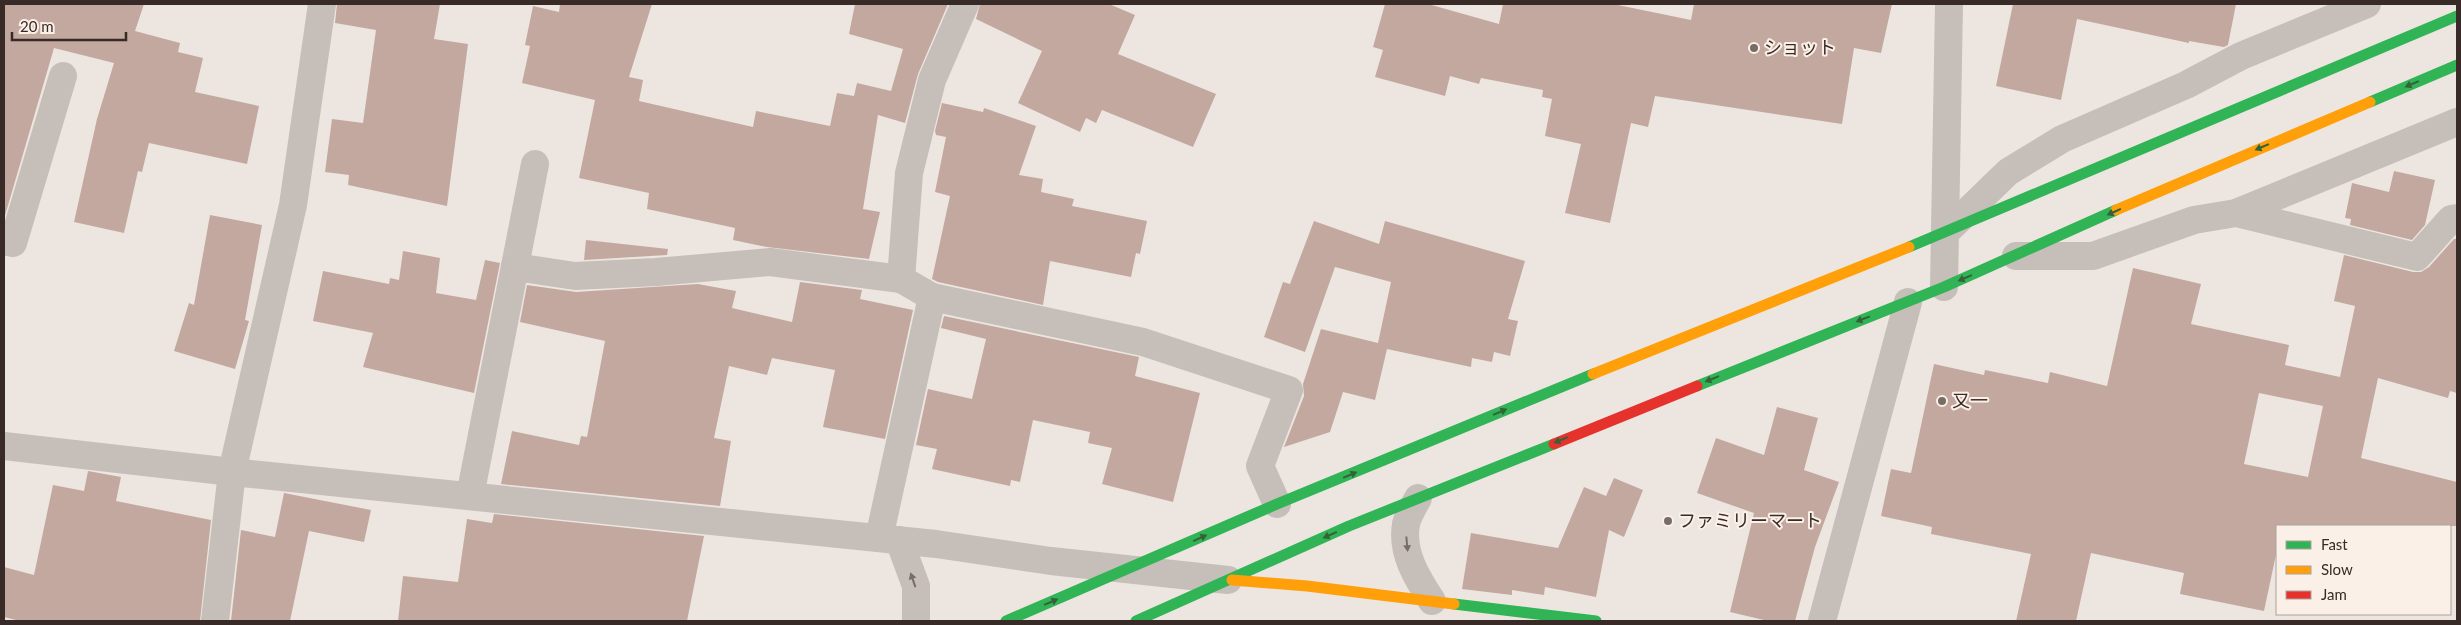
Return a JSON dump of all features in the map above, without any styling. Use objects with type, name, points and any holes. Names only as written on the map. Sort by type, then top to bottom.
[{"type":"street","points":[[215,621],[232,472],[294,206],[322,4]]},
{"type":"street","points":[[901,279],[909,173],[932,80],[965,4]]},
{"type":"street","points":[[1944,287],[1949,4]]},
{"type":"street","points":[[1945,233],[2008,172],[2062,139],[2186,85],[2241,56],[2367,4]]},
{"type":"street","points":[[1006,621],[1277,504],[1638,355],[1945,233],[2457,16]]},
{"type":"street","points":[[1136,621],[1418,498],[1944,287],[2188,178],[2457,65]]},
{"type":"street","points":[[4,241],[13,243],[63,76]]},
{"type":"street","points":[[2016,256],[2093,256],[2194,220],[2236,213],[2457,122]]},
{"type":"street","points":[[470,496],[535,164]]},
{"type":"street","points":[[2236,213],[2417,257],[2451,219],[2457,218]]},
{"type":"street","points":[[515,267],[575,276],[656,272],[770,262],[901,279],[932,296],[1143,342],[1289,390],[1260,466],[1277,504]]},
{"type":"street","points":[[916,621],[916,586],[889,539],[932,296]]},
{"type":"street","points":[[1822,621],[1908,302]]},
{"type":"street","points":[[4,446],[232,472],[889,539],[1051,561],[1228,580],[1307,586],[1586,621]]},
{"type":"street","points":[[1418,498],[1406,523],[1406,548],[1416,577],[1432,601]]},
{"type":"building","points":[[4,4],[144,4],[135,31],[180,43],[178,52],[203,58],[195,92],[259,106],[247,164],[149,143],[142,172],[138,171],[124,233],[74,222],[97,119],[114,63],[54,48],[4,219]]},
{"type":"building","points":[[337,4],[440,4],[434,39],[468,44],[447,206],[348,185],[349,175],[325,172],[332,119],[363,123],[376,30],[335,23]]},
{"type":"building","points":[[560,4],[652,4],[629,77],[643,80],[639,101],[753,127],[756,111],[830,126],[837,93],[854,96],[857,83],[891,91],[903,49],[849,34],[855,4],[948,4],[918,74],[905,123],[878,115],[863,209],[880,212],[869,259],[767,247],[733,240],[735,228],[647,209],[649,193],[579,178],[595,100],[522,83],[530,46],[525,45],[533,6],[559,12]]},
{"type":"building","points":[[980,4],[1109,4],[1135,15],[1118,54],[1216,94],[1193,147],[1102,110],[1096,123],[1086,118],[1080,132],[1018,103],[1042,51],[976,19]]},
{"type":"building","points":[[1385,4],[1428,4],[1499,24],[1503,4],[1613,4],[1691,20],[1694,4],[1892,4],[1881,53],[1854,48],[1842,124],[1655,96],[1648,127],[1631,123],[1610,223],[1565,213],[1581,144],[1545,136],[1552,99],[1542,97],[1543,90],[1481,78],[1479,84],[1450,76],[1445,96],[1375,77],[1383,50],[1373,47]]},
{"type":"building","points":[[2013,4],[2236,4],[2228,45],[2224,47],[2189,41],[2189,43],[2077,19],[2061,100],[1996,86]]},
{"type":"building","points":[[942,103],[983,112],[984,108],[1036,126],[1019,175],[1043,179],[1041,192],[1074,199],[1072,206],[1147,221],[1140,254],[1136,253],[1131,277],[1050,261],[1043,305],[938,282],[932,279],[950,196],[935,192],[946,137],[936,135],[935,131]]},
{"type":"building","points":[[2394,171],[2435,180],[2425,225],[2412,240],[2350,225],[2351,219],[2345,218],[2352,183],[2389,192]]},
{"type":"building","points":[[210,215],[262,225],[245,320],[249,321],[235,369],[174,351],[189,303],[194,305]]},
{"type":"building","points":[[1314,221],[1379,244],[1385,221],[1525,261],[1508,319],[1518,321],[1510,356],[1494,352],[1492,362],[1472,358],[1471,367],[1387,349],[1375,400],[1343,392],[1330,432],[1284,447],[1304,396],[1303,384],[1321,329],[1378,343],[1391,282],[1335,267],[1305,352],[1264,337],[1283,282],[1290,284]]},
{"type":"building","points":[[2454,239],[2457,239],[2457,393],[2450,391],[2448,398],[2378,378],[2361,458],[2457,482],[2457,526],[2276,525],[2276,555],[2264,611],[2180,594],[2184,573],[2091,553],[2076,621],[2016,621],[2031,554],[1931,534],[1932,527],[1881,516],[1891,469],[1911,473],[1934,364],[1984,375],[1985,370],[2048,383],[2050,372],[2107,386],[2133,268],[2201,284],[2191,324],[2289,345],[2285,365],[2340,377],[2355,306],[2334,301],[2344,255],[2413,272],[2421,272],[2429,267]],"holes":[[[2259,393],[2323,406],[2308,477],[2244,464]]]},
{"type":"building","points":[[586,240],[668,249],[667,255],[584,260]]},
{"type":"building","points":[[403,251],[440,258],[436,293],[476,300],[485,260],[500,263],[474,393],[363,367],[373,333],[313,321],[323,271],[389,284],[390,278],[399,280]]},
{"type":"building","points":[[800,282],[862,290],[860,299],[913,310],[885,439],[823,427],[835,370],[772,358],[767,375],[729,366],[714,438],[731,441],[720,506],[501,484],[512,431],[579,445],[581,436],[587,437],[605,341],[520,322],[527,285],[576,292],[698,284],[736,291],[732,308],[792,322]]},
{"type":"building","points":[[944,316],[1139,357],[1135,376],[1200,393],[1173,502],[1102,484],[1112,448],[1088,443],[1090,432],[1033,420],[1020,482],[1011,480],[1010,486],[932,469],[937,449],[916,445],[928,389],[972,399],[986,339],[941,328]]},
{"type":"building","points":[[1777,407],[1818,418],[1804,470],[1839,482],[1815,547],[1795,621],[1768,621],[1730,612],[1754,513],[1697,493],[1716,438],[1764,455]]},
{"type":"building","points":[[88,471],[121,477],[116,501],[211,520],[200,621],[20,621],[4,617],[4,567],[34,575],[53,485],[84,491]]},
{"type":"building","points":[[1614,478],[1643,490],[1624,537],[1609,530],[1596,597],[1545,587],[1544,595],[1512,590],[1512,595],[1462,589],[1471,533],[1558,548],[1584,487],[1606,496]]},
{"type":"building","points":[[284,493],[371,510],[364,542],[309,531],[290,621],[231,621],[241,530],[275,537]]},
{"type":"building","points":[[494,514],[704,536],[687,621],[398,621],[403,576],[458,582],[467,519],[492,523]]},
{"type":"traffic: fast","points":[[1909,247],[2457,16]]},
{"type":"traffic: fast","points":[[2370,102],[2457,65]]},
{"type":"traffic: fast","points":[[1697,386],[1944,287],[2116,210]]},
{"type":"traffic: fast","points":[[1006,621],[1277,504],[1593,374]]},
{"type":"traffic: fast","points":[[1136,621],[1349,526],[1554,444]]},
{"type":"traffic: fast","points":[[1454,604],[1596,621]]},
{"type":"traffic: slow","points":[[2116,210],[2370,102]]},
{"type":"traffic: slow","points":[[1593,374],[1909,247]]},
{"type":"traffic: slow","points":[[1232,580],[1307,586],[1454,604]]},
{"type":"traffic: jam","points":[[1554,444],[1697,386]]},
{"type":"place","name":"ショット","points":[[1754,48]]},
{"type":"place","name":"又一","points":[[1942,401]]},
{"type":"place","name":"ファミリーマート","points":[[1668,521]]}]
